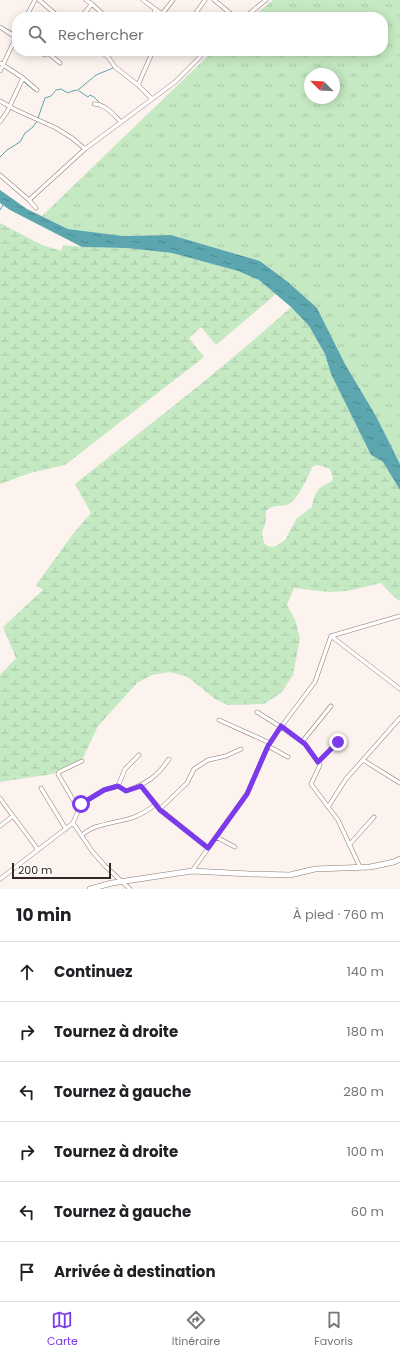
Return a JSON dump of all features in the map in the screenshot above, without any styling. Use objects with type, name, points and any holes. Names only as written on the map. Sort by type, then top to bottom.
[{"type":"main road","points":[[90,889],[112,883],[192,871],[290,875],[315,869],[370,867],[394,862],[400,859]]},
{"type":"street","points":[[29,12],[35,0]]},
{"type":"street","points":[[39,0],[52,12]]},
{"type":"street","points":[[86,0],[101,12]]},
{"type":"street","points":[[143,0],[158,12]]},
{"type":"street","points":[[164,12],[173,0]]},
{"type":"street","points":[[197,12],[205,0]]},
{"type":"street","points":[[214,0],[229,12]]},
{"type":"street","points":[[251,12],[266,0]]},
{"type":"street","points":[[85,12],[92,4]]},
{"type":"street","points":[[0,27],[12,33]]},
{"type":"street","points":[[0,71],[12,45]]},
{"type":"street","points":[[53,56],[60,63]]},
{"type":"street","points":[[107,56],[116,68],[138,85],[152,99]]},
{"type":"street","points":[[138,85],[151,56]]},
{"type":"street","points":[[29,200],[85,149],[175,82],[197,56]]},
{"type":"street","points":[[2,64],[23,78],[37,90]]},
{"type":"street","points":[[0,122],[8,112],[23,78]]},
{"type":"street","points":[[0,100],[16,110],[56,128],[72,138],[85,149]]},
{"type":"street","points":[[94,104],[101,105],[121,122]]},
{"type":"street","points":[[0,175],[36,208]]},
{"type":"street","points":[[330,636],[400,616]]},
{"type":"street","points":[[330,636],[400,689]]},
{"type":"street","points":[[192,871],[247,794],[269,744],[315,682],[330,636]]},
{"type":"street","points":[[302,742],[330,706]]},
{"type":"street","points":[[257,712],[281,726],[302,742],[320,765],[311,784],[338,820],[360,867]]},
{"type":"street","points":[[328,807],[346,779],[400,719]]},
{"type":"street","points":[[219,720],[269,744],[288,757]]},
{"type":"street","points":[[318,762],[338,742]]},
{"type":"street","points":[[160,810],[187,783],[194,769],[208,760],[226,756],[241,749]]},
{"type":"street","points":[[118,786],[125,769],[140,755]]},
{"type":"street","points":[[0,879],[73,823],[81,804],[104,790],[118,786],[126,791],[141,786],[161,771],[169,760]]},
{"type":"street","points":[[363,760],[400,783]]},
{"type":"street","points":[[79,810],[58,772],[82,761]]},
{"type":"street","points":[[141,786],[160,810],[208,848]]},
{"type":"street","points":[[42,788],[66,829]]},
{"type":"street","points":[[0,798],[38,850]]},
{"type":"street","points":[[82,834],[98,826],[130,819],[144,814],[155,805]]},
{"type":"street","points":[[0,826],[13,816]]},
{"type":"street","points":[[349,845],[374,817]]},
{"type":"street","points":[[73,823],[104,866],[130,889]]},
{"type":"street","points":[[216,837],[235,847]]},
{"type":"green space","points":[[273,0],[400,0],[400,464],[376,416],[345,364],[317,308],[288,282],[261,261],[171,235],[123,236],[68,229],[42,216],[208,56],[388,56],[388,12],[258,12]]},
{"type":"green space","points":[[0,223],[42,245],[61,251],[63,245],[126,248],[172,253],[238,271],[259,280],[276,294],[216,345],[201,327],[189,338],[204,357],[65,465],[30,473],[0,484]]},
{"type":"green space","points":[[291,307],[309,326],[325,354],[331,374],[371,455],[383,462],[400,490],[400,601],[381,583],[347,591],[329,592],[294,588],[287,605],[296,622],[300,639],[293,675],[281,693],[264,704],[228,705],[215,699],[188,677],[170,672],[152,675],[137,683],[98,726],[82,760],[77,764],[52,774],[0,782],[0,675],[16,658],[3,627],[43,590],[36,585],[73,534],[91,513],[75,484],[265,330]],"holes":[[[317,465],[329,468],[333,478],[331,482],[322,486],[317,491],[312,507],[297,518],[285,540],[272,547],[264,543],[262,533],[266,520],[266,511],[274,506],[286,505],[292,502],[296,498],[312,467]]]},
{"type":"water","points":[[0,190],[27,209],[68,229],[123,236],[171,235],[260,261],[288,282],[317,308],[345,364],[376,416],[400,464],[400,490],[383,462],[371,455],[331,374],[325,354],[309,326],[291,307],[259,280],[238,271],[172,253],[126,248],[82,247],[10,210],[0,203]]},
{"type":"waterway","points":[[5,28],[12,32]]},
{"type":"waterway","points":[[38,118],[45,98],[51,96],[56,90],[61,89],[68,93],[78,90],[96,75],[113,68]]},
{"type":"waterway","points":[[24,82],[35,91]]},
{"type":"waterway","points":[[79,91],[88,97],[90,95],[94,97],[99,102]]},
{"type":"waterway","points":[[0,157],[7,150],[20,142],[25,133],[33,127],[37,121]]},
{"type":"waterway","points":[[0,210],[3,205]]},
{"type":"route","points":[[81,804],[104,790],[118,786],[126,791],[141,786],[160,810],[208,848],[247,794],[268,746],[281,726],[305,744],[318,762],[338,742]]}]
